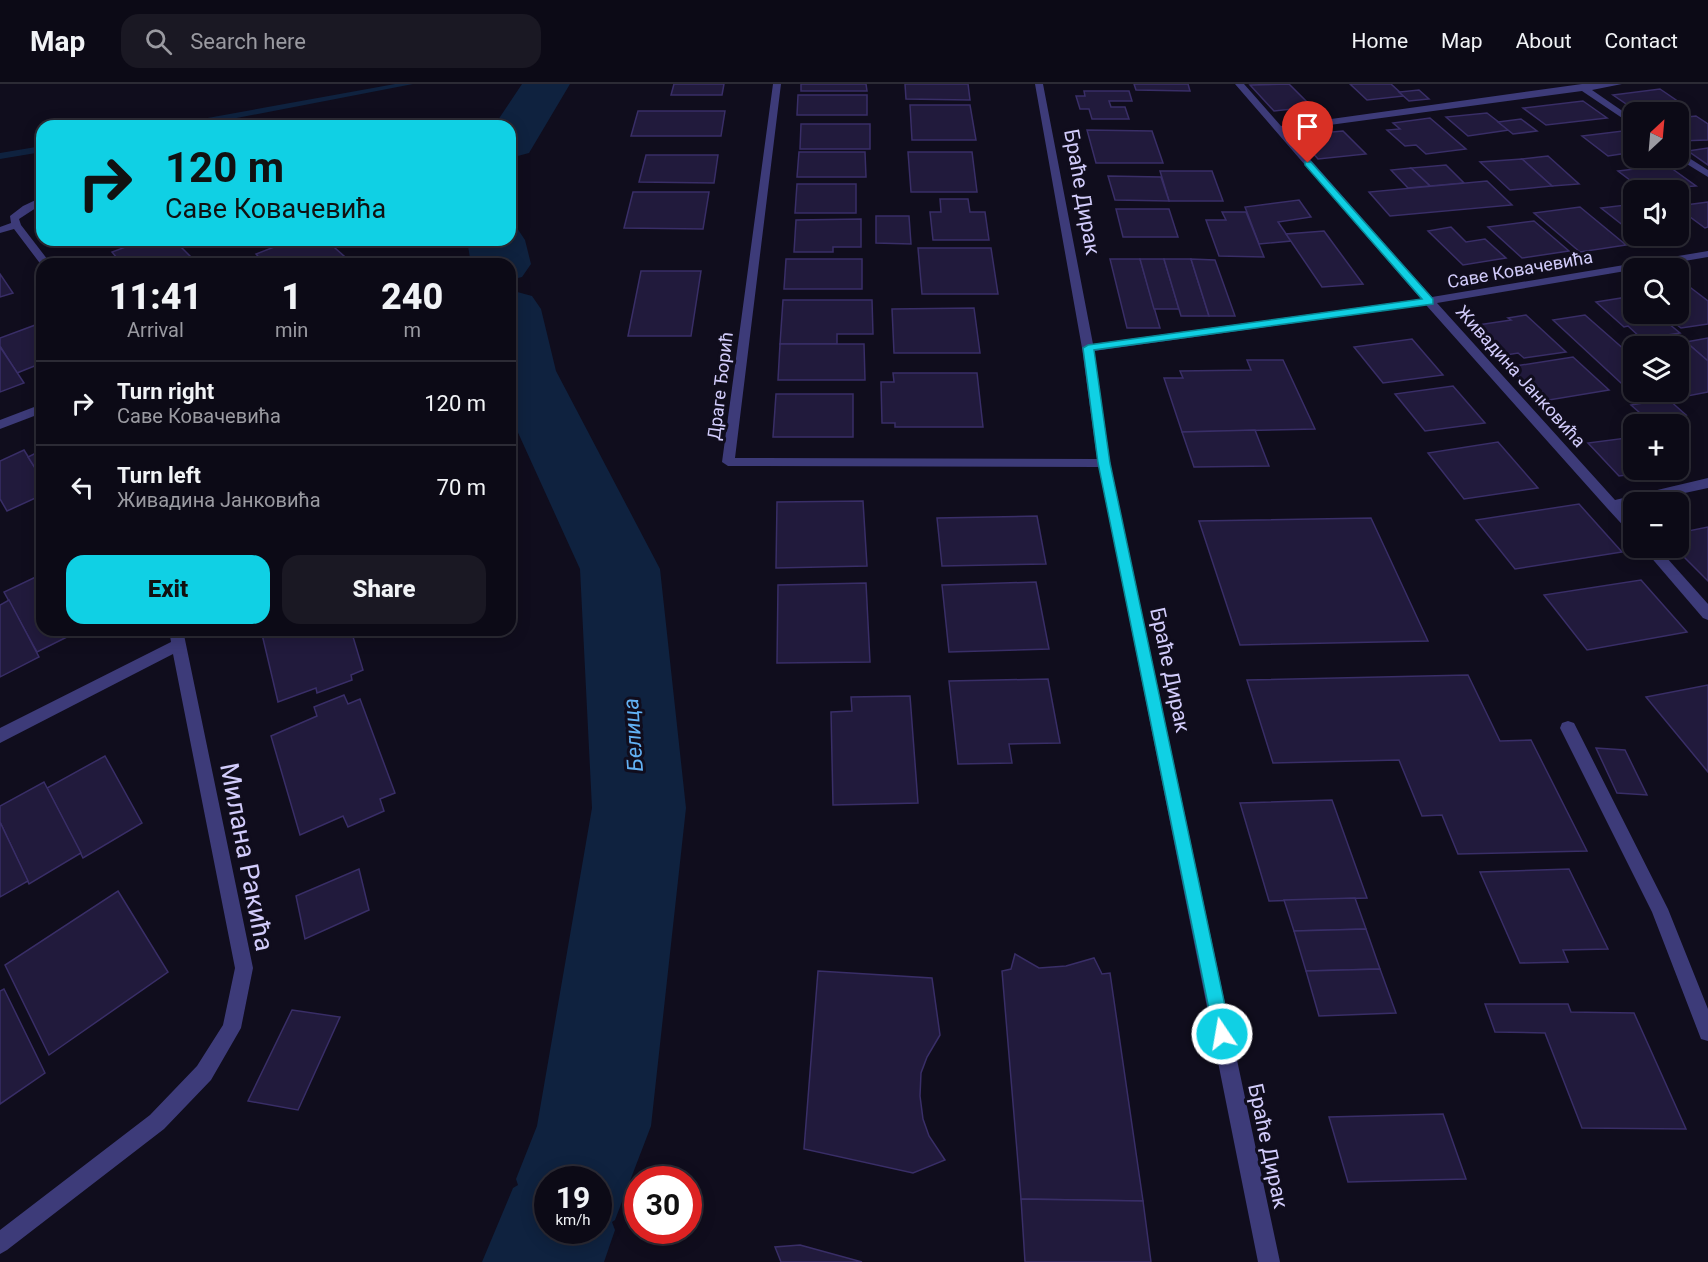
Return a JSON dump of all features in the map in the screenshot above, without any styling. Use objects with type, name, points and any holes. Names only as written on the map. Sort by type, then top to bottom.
[{"type":"street","name":"Драге Ђорић","points":[[777,84],[729,462],[1104,463]]},
{"type":"street","name":"Браће Дирак","points":[[1039,84],[1088,348],[1104,463],[1269,1262]]},
{"type":"street","name":"Живадина Јанковића","points":[[1239,84],[1429,302],[1623,517]]},
{"type":"street","points":[[1278,129],[1618,84]]},
{"type":"street","points":[[1582,87],[1623,115]]},
{"type":"street","points":[[1689,161],[1708,174]]},
{"type":"street","points":[[36,203],[14,218],[15,225],[41,258]]},
{"type":"street","points":[[0,230],[15,225]]},
{"type":"street","name":"Саве Ковачевића","points":[[1088,348],[1429,302],[1708,254]]},
{"type":"street","points":[[0,425],[36,410]]},
{"type":"street","points":[[1612,505],[1708,483]]},
{"type":"street","points":[[1659,558],[1708,614]]},
{"type":"street","points":[[0,736],[177,637]]},
{"type":"street","name":"Милана Ракића","points":[[0,1243],[157,1122],[204,1073],[232,1028],[244,968],[177,637]]},
{"type":"street","points":[[1568,728],[1659,909],[1708,1032]]},
{"type":"building","points":[[674,84],[724,84],[722,95],[671,95]]},
{"type":"building","points":[[801,84],[866,84],[867,91],[801,91]]},
{"type":"building","points":[[905,84],[968,84],[970,100],[906,99]]},
{"type":"building","points":[[1134,84],[1188,84],[1190,91],[1136,90]]},
{"type":"building","points":[[1289,84],[1312,107],[1274,111],[1250,85]]},
{"type":"building","points":[[1350,84],[1391,84],[1404,96],[1367,100]]},
{"type":"building","points":[[1660,89],[1679,102],[1623,102],[1613,95]]},
{"type":"building","points":[[1419,90],[1429,99],[1409,101],[1399,92]]},
{"type":"building","points":[[1084,91],[1129,91],[1132,101],[1109,101],[1111,107],[1125,107],[1129,119],[1092,119],[1089,109],[1080,109],[1076,96],[1085,96]]},
{"type":"building","points":[[798,95],[867,95],[867,115],[797,115]]},
{"type":"building","points":[[1583,101],[1607,118],[1546,125],[1523,108]]},
{"type":"building","points":[[910,105],[970,105],[976,140],[912,140]]},
{"type":"building","points":[[638,111],[725,111],[721,136],[631,136]]},
{"type":"building","points":[[1487,113],[1509,130],[1468,136],[1446,117]]},
{"type":"building","points":[[1696,116],[1708,124],[1708,140],[1689,141],[1689,117]]},
{"type":"building","points":[[1430,118],[1466,149],[1426,154],[1416,145],[1405,146],[1387,130],[1400,129],[1393,123]]},
{"type":"building","points":[[1521,119],[1537,131],[1513,134],[1498,122]]},
{"type":"building","points":[[801,124],[870,124],[870,149],[800,149]]},
{"type":"building","points":[[1087,130],[1152,131],[1163,163],[1096,163]]},
{"type":"building","points":[[1343,131],[1366,154],[1318,159],[1297,135]]},
{"type":"building","points":[[1623,131],[1623,154],[1608,156],[1582,136]]},
{"type":"building","points":[[1708,148],[1708,165],[1689,152]]},
{"type":"building","points":[[799,152],[865,152],[866,177],[797,177]]},
{"type":"building","points":[[908,152],[972,152],[977,192],[911,192]]},
{"type":"building","points":[[646,155],[718,155],[714,183],[639,182]]},
{"type":"building","points":[[1548,156],[1579,184],[1552,186],[1522,159]]},
{"type":"building","points":[[1522,159],[1552,186],[1510,190],[1480,162]]},
{"type":"building","points":[[1446,165],[1464,183],[1430,186],[1411,168]]},
{"type":"building","points":[[1411,168],[1430,186],[1408,188],[1391,170]]},
{"type":"building","points":[[1671,168],[1688,180],[1630,180],[1618,171]]},
{"type":"building","points":[[1160,171],[1212,171],[1223,201],[1169,201]]},
{"type":"building","points":[[1108,176],[1161,177],[1169,201],[1115,200]]},
{"type":"building","points":[[1487,181],[1512,205],[1390,216],[1369,192]]},
{"type":"building","points":[[797,184],[856,184],[856,213],[795,213]]},
{"type":"building","points":[[633,192],[709,192],[703,229],[624,228]]},
{"type":"building","points":[[940,199],[968,199],[970,212],[985,212],[989,240],[933,240],[930,212],[941,212]]},
{"type":"building","points":[[1299,200],[1311,217],[1278,222],[1291,241],[1259,244],[1245,207]]},
{"type":"building","points":[[1708,202],[1708,227],[1705,228],[1689,216],[1689,205]]},
{"type":"building","points":[[1623,205],[1623,225],[1601,208]]},
{"type":"building","points":[[1580,207],[1623,243],[1623,245],[1580,252],[1534,213]]},
{"type":"building","points":[[1116,209],[1169,209],[1178,237],[1123,237]]},
{"type":"building","points":[[1222,212],[1246,212],[1264,257],[1219,256],[1206,220],[1226,220]]},
{"type":"building","points":[[876,216],[909,216],[911,244],[876,243]]},
{"type":"building","points":[[861,219],[861,247],[833,247],[833,252],[794,252],[796,220]]},
{"type":"building","points":[[1534,221],[1569,251],[1522,258],[1488,227]]},
{"type":"building","points":[[1451,227],[1466,242],[1485,239],[1506,258],[1463,265],[1428,231]]},
{"type":"building","points":[[1324,231],[1363,284],[1322,287],[1286,234]]},
{"type":"building","points":[[128,246],[180,246],[192,258],[117,258],[112,252]]},
{"type":"building","points":[[277,246],[333,246],[346,258],[260,258],[256,254]]},
{"type":"building","points":[[918,248],[991,248],[998,294],[922,294]]},
{"type":"building","points":[[786,259],[862,259],[862,289],[784,289]]},
{"type":"building","points":[[1110,259],[1140,259],[1160,328],[1127,328]]},
{"type":"building","points":[[1140,259],[1164,259],[1179,309],[1154,309]]},
{"type":"building","points":[[1164,259],[1191,259],[1209,316],[1181,316]]},
{"type":"building","points":[[1191,259],[1215,260],[1235,316],[1209,316]]},
{"type":"building","points":[[641,271],[701,271],[691,336],[628,336]]},
{"type":"building","points":[[0,274],[13,293],[0,297]]},
{"type":"building","points":[[1689,288],[1708,301],[1708,324],[1681,328],[1676,324],[1689,324]]},
{"type":"building","points":[[1623,298],[1623,324],[1669,324],[1680,333],[1639,336],[1628,326],[1624,327],[1596,302]]},
{"type":"building","points":[[783,300],[872,300],[873,334],[837,334],[837,344],[780,344]]},
{"type":"building","points":[[974,308],[980,353],[894,353],[892,309]]},
{"type":"building","points":[[1526,315],[1566,352],[1524,358],[1518,353],[1500,356],[1471,326],[1511,320],[1508,318]]},
{"type":"building","points":[[1585,315],[1623,348],[1623,385],[1553,320]]},
{"type":"building","points":[[36,325],[36,365],[17,373],[0,346],[0,338]]},
{"type":"building","points":[[1708,338],[1708,361],[1689,345],[1689,341]]},
{"type":"building","points":[[1412,339],[1443,375],[1383,383],[1354,347]]},
{"type":"building","points":[[780,344],[864,344],[865,380],[778,380]]},
{"type":"building","points":[[1689,345],[1708,361],[1708,392],[1689,396]]},
{"type":"building","points":[[0,347],[24,383],[0,392]]},
{"type":"building","points":[[1573,357],[1609,390],[1543,401],[1509,367]]},
{"type":"building","points":[[1247,360],[1283,360],[1315,429],[1182,432],[1164,378],[1183,378],[1180,371],[1251,370]]},
{"type":"building","points":[[893,373],[977,373],[983,427],[895,427],[895,423],[882,423],[881,382],[894,382]]},
{"type":"building","points":[[1453,386],[1485,423],[1425,431],[1395,394]]},
{"type":"building","points":[[776,394],[853,394],[853,437],[773,437]]},
{"type":"building","points":[[1671,402],[1685,414],[1641,414],[1631,405]]},
{"type":"building","points":[[1255,430],[1269,466],[1194,467],[1182,432]]},
{"type":"building","points":[[1623,438],[1623,475],[1619,476],[1588,443]]},
{"type":"building","points":[[1498,442],[1538,488],[1464,499],[1428,453]]},
{"type":"building","points":[[24,450],[36,469],[36,498],[7,511],[0,499],[0,461]]},
{"type":"building","points":[[36,453],[36,470],[28,457]]},
{"type":"building","points":[[863,501],[867,566],[776,568],[777,502]]},
{"type":"building","points":[[1579,504],[1622,552],[1515,569],[1476,520]]},
{"type":"building","points":[[1037,516],[1046,564],[942,566],[937,518]]},
{"type":"building","points":[[1371,518],[1428,641],[1240,645],[1199,521]]},
{"type":"building","points":[[1708,527],[1708,581],[1685,558],[1689,558],[1689,531]]},
{"type":"building","points":[[36,577],[36,636],[69,636],[37,652],[4,592]]},
{"type":"building","points":[[1641,580],[1687,632],[1587,650],[1544,595]]},
{"type":"building","points":[[1036,582],[1049,649],[949,652],[942,585]]},
{"type":"building","points":[[866,583],[870,662],[777,663],[778,585]]},
{"type":"building","points":[[9,600],[39,657],[0,677],[0,605]]},
{"type":"building","points":[[262,636],[353,636],[363,670],[351,675],[352,680],[317,693],[316,688],[278,702]]},
{"type":"building","points":[[1468,675],[1500,741],[1531,740],[1587,851],[1458,854],[1442,815],[1422,816],[1399,760],[1273,763],[1247,680]]},
{"type":"building","points":[[1048,679],[1060,743],[1009,744],[1012,763],[958,764],[949,681]]},
{"type":"building","points":[[1708,685],[1708,772],[1646,697]]},
{"type":"building","points":[[344,695],[348,704],[360,699],[395,793],[380,799],[384,811],[348,827],[343,816],[300,835],[271,736],[317,716],[314,707]]},
{"type":"building","points":[[910,696],[918,803],[833,805],[831,712],[852,711],[851,697]]},
{"type":"building","points":[[1596,748],[1625,750],[1647,795],[1617,793]]},
{"type":"building","points":[[105,756],[142,823],[83,858],[47,788]]},
{"type":"building","points":[[44,782],[81,853],[29,884],[0,822],[0,806]]},
{"type":"building","points":[[1332,800],[1367,898],[1269,901],[1240,803]]},
{"type":"building","points":[[0,822],[28,881],[0,897]]},
{"type":"building","points":[[359,869],[369,910],[305,939],[296,896]]},
{"type":"building","points":[[1569,869],[1608,949],[1563,950],[1568,962],[1520,963],[1480,872]]},
{"type":"building","points":[[118,891],[168,972],[49,1055],[5,965]]},
{"type":"building","points":[[1355,898],[1366,929],[1294,931],[1284,900]]},
{"type":"building","points":[[1366,929],[1380,969],[1306,971],[1294,931]]},
{"type":"building","points":[[1015,954],[1039,968],[1066,966],[1094,958],[1102,974],[1110,973],[1143,1201],[1021,1199],[1002,971],[1011,969]]},
{"type":"building","points":[[1380,969],[1396,1013],[1319,1016],[1306,971]]},
{"type":"building","points":[[818,971],[932,978],[940,1035],[921,1073],[920,1096],[923,1119],[929,1136],[945,1160],[913,1173],[804,1149]]},
{"type":"building","points":[[4,989],[45,1073],[0,1104],[0,991]]},
{"type":"building","points":[[1485,1004],[1568,1004],[1571,1012],[1634,1013],[1686,1129],[1582,1128],[1545,1033],[1495,1032]]},
{"type":"building","points":[[292,1010],[340,1017],[298,1110],[248,1101]]},
{"type":"building","points":[[1443,1114],[1466,1179],[1348,1182],[1329,1117]]},
{"type":"building","points":[[1021,1199],[1143,1201],[1151,1262],[1025,1262]]},
{"type":"building","points":[[800,1245],[862,1262],[781,1262],[775,1247]]},
{"type":"waterway","points":[[213,120],[409,84]]},
{"type":"waterway","name":"Белица","points":[[516,132],[546,84]]},
{"type":"waterway","points":[[0,156],[36,150]]},
{"type":"waterway","name":"Белица","points":[[497,246],[500,258]]},
{"type":"waterway","name":"Белица","points":[[516,338],[523,371],[620,569],[639,808],[594,1126],[579,1166]]},
{"type":"waterway","name":"Белица","points":[[543,1262],[550,1244]]},
{"type":"route","points":[[1222,1034],[1104,463],[1088,348],[1429,302],[1308,163]]}]
